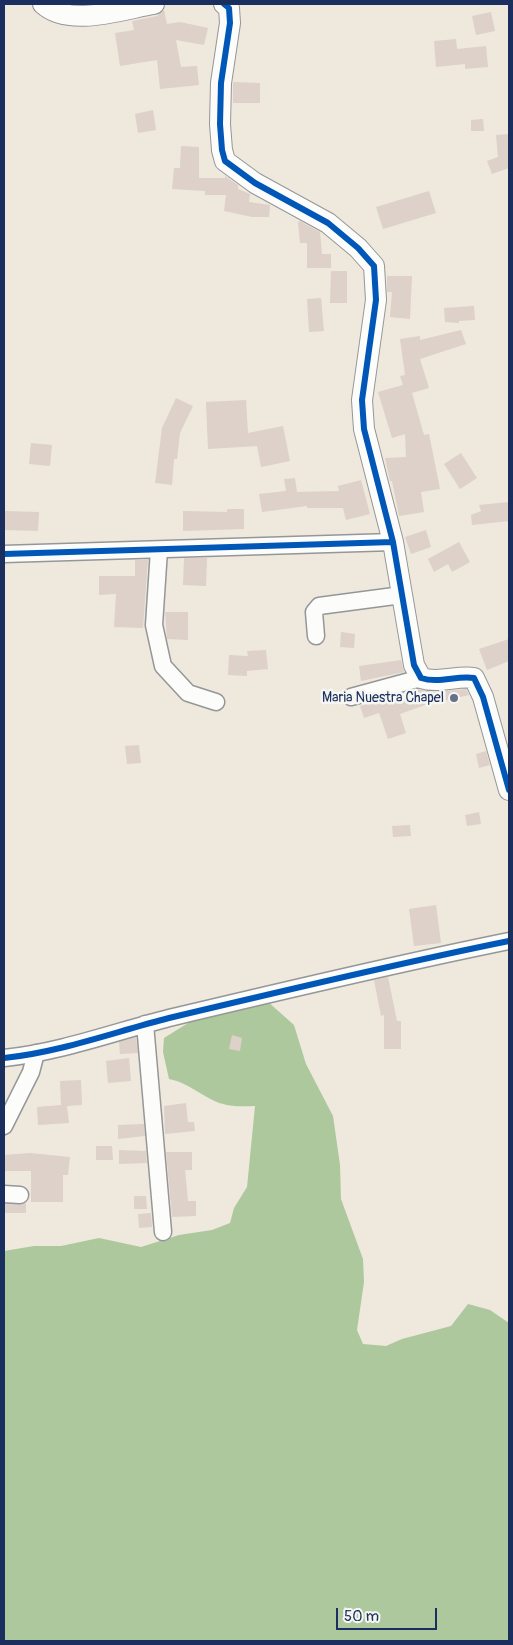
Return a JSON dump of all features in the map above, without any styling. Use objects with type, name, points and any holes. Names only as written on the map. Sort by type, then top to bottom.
[{"type":"street","points":[[43,4],[47,8],[84,17],[154,4]]},
{"type":"street","points":[[224,4],[229,8],[230,23],[222,83],[220,124],[222,150],[226,161],[255,183],[328,223],[358,248],[374,266],[376,278],[374,316],[362,400],[364,428],[393,542],[414,665],[421,678]]},
{"type":"street","points":[[4,554],[393,542]]},
{"type":"street","points":[[159,550],[154,625],[163,666],[188,694],[216,702]]},
{"type":"street","points":[[316,636],[314,612],[319,606],[402,594]]},
{"type":"street","points":[[351,697],[421,678],[429,681],[465,676],[474,678],[483,697],[509,790]]},
{"type":"street","points":[[4,1058],[60,1049],[145,1024],[386,966],[509,942]]},
{"type":"street","points":[[145,1024],[163,1232]]},
{"type":"street","points":[[4,1126],[31,1072],[36,1053]]},
{"type":"green space","points":[[267,1001],[294,1025],[306,1064],[333,1116],[340,1165],[341,1199],[363,1259],[364,1282],[357,1330],[363,1344],[386,1346],[402,1339],[451,1326],[468,1304],[490,1310],[509,1323],[509,1641],[4,1641],[4,1251],[34,1246],[61,1246],[99,1238],[141,1247],[179,1235],[212,1230],[230,1223],[234,1208],[247,1187],[255,1106],[234,1106],[219,1103],[184,1084],[169,1079],[163,1052],[164,1038],[201,1015]]},
{"type":"building","points":[[164,10],[167,24],[180,22],[208,28],[204,45],[176,40],[181,67],[197,66],[199,85],[160,89],[157,60],[120,66],[115,33],[134,30],[132,21],[157,16]]},
{"type":"building","points":[[491,12],[495,31],[476,35],[472,16]]},
{"type":"building","points":[[456,39],[457,49],[486,46],[488,67],[465,69],[465,64],[436,67],[434,41]]},
{"type":"building","points":[[233,82],[260,83],[260,103],[233,103]]},
{"type":"building","points":[[153,110],[156,130],[138,133],[135,114]]},
{"type":"building","points":[[483,119],[484,131],[471,131],[471,120]]},
{"type":"building","points":[[509,134],[509,168],[492,174],[487,161],[498,157],[496,135]]},
{"type":"building","points":[[181,146],[199,147],[199,178],[225,178],[225,176],[238,185],[238,189],[250,194],[249,202],[270,205],[269,217],[252,217],[224,211],[226,195],[205,195],[205,191],[172,189],[174,168],[180,168]]},
{"type":"building","points":[[429,191],[436,213],[383,229],[376,207]]},
{"type":"building","points":[[300,221],[320,232],[322,254],[331,254],[331,268],[307,268],[307,243],[300,243],[298,222]]},
{"type":"building","points":[[331,271],[347,271],[347,303],[330,303]]},
{"type":"building","points":[[387,276],[412,276],[410,319],[390,317],[392,292],[387,292]]},
{"type":"building","points":[[321,298],[324,331],[309,332],[307,299]]},
{"type":"building","points":[[474,306],[475,320],[459,321],[459,323],[445,322],[444,308]]},
{"type":"building","points":[[461,330],[466,344],[420,359],[429,388],[412,393],[424,435],[429,434],[440,489],[421,492],[424,512],[399,516],[385,458],[406,457],[405,434],[392,438],[378,392],[403,385],[400,376],[405,375],[400,339],[420,336],[420,340]]},
{"type":"building","points":[[176,398],[193,406],[180,433],[177,459],[174,459],[172,485],[155,483],[162,428]]},
{"type":"building","points":[[246,400],[248,433],[283,426],[290,461],[261,467],[257,446],[208,449],[206,402]]},
{"type":"building","points":[[31,443],[52,445],[50,466],[29,464]]},
{"type":"building","points":[[461,453],[477,478],[460,489],[444,464]]},
{"type":"building","points":[[295,478],[297,492],[339,491],[338,486],[361,480],[370,514],[346,520],[343,508],[307,508],[307,506],[262,512],[259,494],[286,491],[284,479]]},
{"type":"building","points":[[509,502],[509,521],[472,525],[471,515],[481,511],[479,505]]},
{"type":"building","points":[[227,509],[244,509],[244,529],[183,531],[183,511],[227,512]]},
{"type":"building","points":[[4,511],[39,512],[38,531],[4,530]]},
{"type":"building","points":[[426,530],[431,547],[411,554],[405,537]]},
{"type":"building","points":[[459,542],[470,562],[452,572],[448,564],[434,572],[428,559]]},
{"type":"building","points":[[184,558],[207,558],[206,586],[183,585]]},
{"type":"building","points":[[135,560],[148,560],[143,628],[114,627],[116,594],[99,595],[99,576],[135,576]]},
{"type":"building","points":[[165,612],[188,612],[188,640],[167,639]]},
{"type":"building","points":[[341,632],[355,634],[354,648],[340,647]]},
{"type":"building","points":[[509,639],[509,661],[487,670],[479,649]]},
{"type":"building","points":[[266,650],[268,669],[247,671],[247,676],[228,675],[229,655],[248,656],[247,651]]},
{"type":"building","points":[[401,660],[404,672],[361,681],[359,666]]},
{"type":"building","points":[[418,689],[435,692],[466,689],[469,695],[425,705],[400,714],[406,733],[388,739],[379,713],[364,718],[360,706],[386,698],[407,696],[406,692]]},
{"type":"building","points":[[139,745],[141,763],[127,764],[125,746]]},
{"type":"building","points":[[486,751],[490,765],[479,768],[476,754]]},
{"type":"building","points":[[479,812],[481,824],[467,826],[465,815]]},
{"type":"building","points":[[410,825],[411,836],[393,837],[392,826]]},
{"type":"building","points":[[436,905],[441,943],[414,946],[409,909]]},
{"type":"building","points":[[388,977],[397,1021],[401,1021],[401,1049],[384,1049],[384,1015],[381,1016],[374,980]]},
{"type":"building","points":[[232,1035],[242,1038],[240,1051],[229,1049]]},
{"type":"building","points":[[136,1037],[138,1053],[120,1054],[119,1042]]},
{"type":"building","points":[[129,1058],[131,1081],[108,1083],[106,1061]]},
{"type":"building","points":[[81,1080],[82,1105],[67,1106],[69,1123],[38,1125],[37,1107],[61,1105],[60,1081]]},
{"type":"building","points":[[186,1103],[188,1122],[194,1122],[195,1131],[165,1134],[164,1106]]},
{"type":"building","points":[[144,1124],[145,1136],[118,1139],[118,1125]]},
{"type":"building","points":[[96,1146],[112,1146],[113,1160],[96,1160]]},
{"type":"building","points":[[119,1150],[146,1151],[147,1163],[119,1164]]},
{"type":"building","points":[[166,1152],[192,1152],[192,1170],[185,1170],[188,1201],[196,1201],[196,1216],[172,1217]]},
{"type":"building","points":[[30,1153],[70,1157],[68,1175],[63,1175],[63,1202],[31,1202],[31,1171],[4,1171],[4,1155]]},
{"type":"building","points":[[134,1196],[146,1196],[147,1209],[134,1209]]},
{"type":"building","points":[[26,1203],[26,1213],[4,1213],[4,1204]]},
{"type":"building","points":[[151,1213],[152,1227],[139,1228],[138,1214]]},
{"type":"cycle path","points":[[224,4],[229,8],[230,23],[221,83],[220,124],[225,161],[255,183],[328,223],[358,248],[374,266],[376,300],[362,400],[364,429],[393,542],[414,665],[421,678],[428,680],[474,678],[483,697],[509,790]]},
{"type":"cycle path","points":[[4,554],[393,542]]},
{"type":"cycle path","points":[[4,1058],[46,1051],[211,1008],[381,968],[509,941]]},
{"type":"place","name":"Maria Nuestra Chapel","points":[[454,698]]}]
